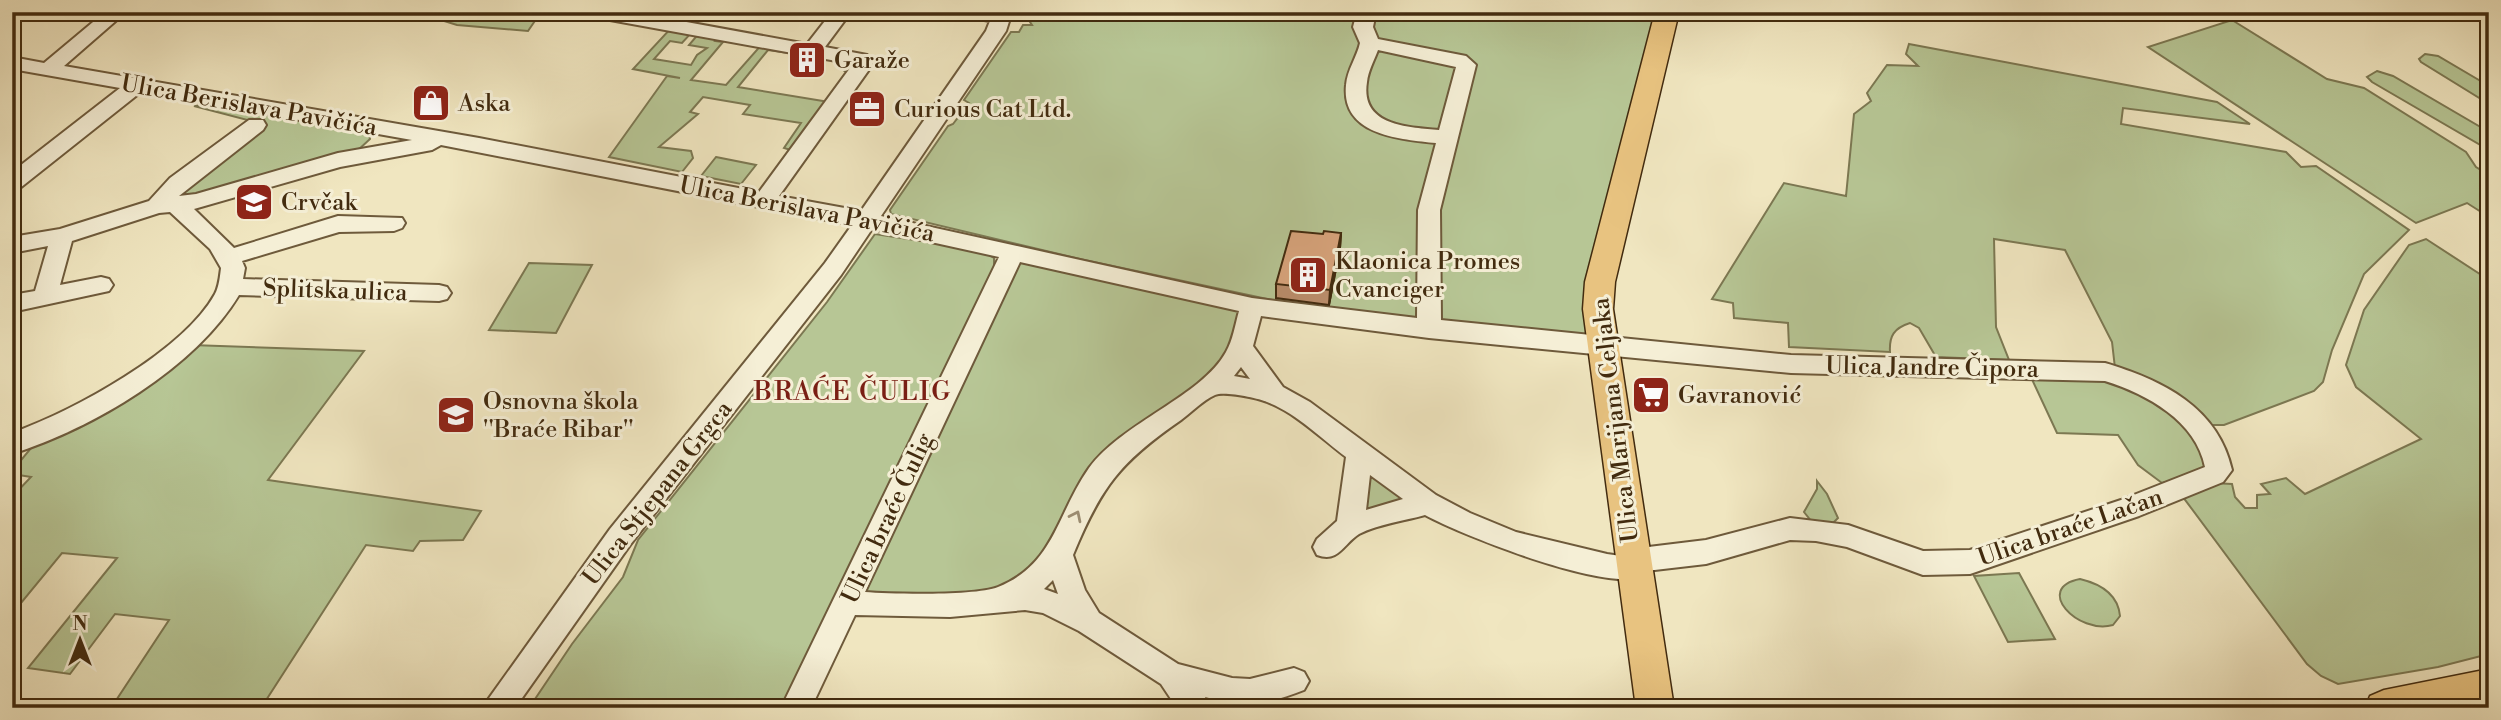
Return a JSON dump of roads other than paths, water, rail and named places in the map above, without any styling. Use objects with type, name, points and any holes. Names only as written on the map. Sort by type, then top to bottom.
[{"type":"main road","name":"Ulica Marijana Celjaka","points":[[1656,708],[1632,565],[1598,309],[1600,282],[1667,12]]},
{"type":"main road","points":[[2384,708],[2489,686]]},
{"type":"street","points":[[50,69],[117,12]]},
{"type":"street","points":[[599,12],[857,57],[863,64],[764,200]]},
{"type":"street","points":[[813,49],[842,12]]},
{"type":"street","points":[[968,12],[1003,15]]},
{"type":"street","points":[[1367,12],[1363,27],[1370,43],[1355,86],[1355,102],[1363,116],[1386,130],[1447,137]]},
{"type":"street","name":"Ulica Stjepana Grgca","points":[[497,708],[527,670],[613,546],[796,319],[996,31],[1003,15]]},
{"type":"street","points":[[1370,43],[1465,63],[1466,68],[1429,210],[1429,329]]},
{"type":"street","name":"Ulica Berislava Pavičića","points":[[12,63],[451,140],[867,220],[1252,306],[1429,329],[1601,346]]},
{"type":"street","points":[[12,183],[137,85]]},
{"type":"street","points":[[166,206],[178,183],[257,125]]},
{"type":"street","points":[[368,153],[382,128]]},
{"type":"street","points":[[12,245],[62,236],[368,153],[451,140]]},
{"type":"street","points":[[12,444],[66,423],[132,386],[200,328],[219,307],[231,287],[233,270],[230,257],[166,206]]},
{"type":"street","name":"Splitska ulica","points":[[230,257],[338,224],[394,223]]},
{"type":"street","points":[[45,297],[62,236]]},
{"type":"street","name":"Ulica braće Čulig","points":[[796,708],[1013,251]]},
{"type":"street","points":[[12,304],[101,285]]},
{"type":"street","name":"Splitska ulica","points":[[231,287],[439,293]]},
{"type":"street","points":[[1002,599],[1033,582],[1059,555],[1092,485],[1109,463],[1211,385],[1233,361],[1252,306]]},
{"type":"street","name":"Ulica Jandre Čipora","points":[[1601,346],[1804,364],[2105,372],[2143,386],[2186,415],[2206,437],[2217,459],[2219,470]]},
{"type":"street","points":[[1240,347],[1274,394]]},
{"type":"street","points":[[1211,385],[1237,386],[1274,394]]},
{"type":"street","name":"Ulica braće Lačan","points":[[1274,394],[1301,409],[1427,503],[1460,521],[1513,542],[1608,566],[1632,565],[1706,552],[1790,529],[1816,530],[1848,536],[1923,563],[1969,562],[2162,496],[2214,475],[2219,470]]},
{"type":"street","points":[[1350,526],[1360,453]]},
{"type":"street","points":[[1327,547],[1350,526],[1427,503]]},
{"type":"street","points":[[1059,555],[1072,594],[1089,622]]},
{"type":"street","points":[[846,602],[875,605],[950,605],[1026,598],[1047,602],[1089,622],[1171,675],[1232,691],[1247,700],[1293,681]]},
{"type":"street","name":"Ulica Stjepana Grgca","points":[[509,708],[527,670]]},
{"type":"street","points":[[1171,675],[1195,708]]},
{"type":"place","name":"Garaže","points":[[807,60]]},
{"type":"place","name":"Aska","points":[[431,103]]},
{"type":"place","name":"Curious Cat Ltd.","points":[[867,109]]},
{"type":"place","name":"Crvčak","points":[[254,202]]},
{"type":"place","name":"Klaonica Promes Cvanciger","points":[[1308,275]]},
{"type":"place","name":"Gavranović","points":[[1651,395]]},
{"type":"place","name":"Osnovna škola ''Braće Ribar''","points":[[456,415]]},
{"type":"district","name":"BRAĆE ČULIG","points":[[853,391]]}]
